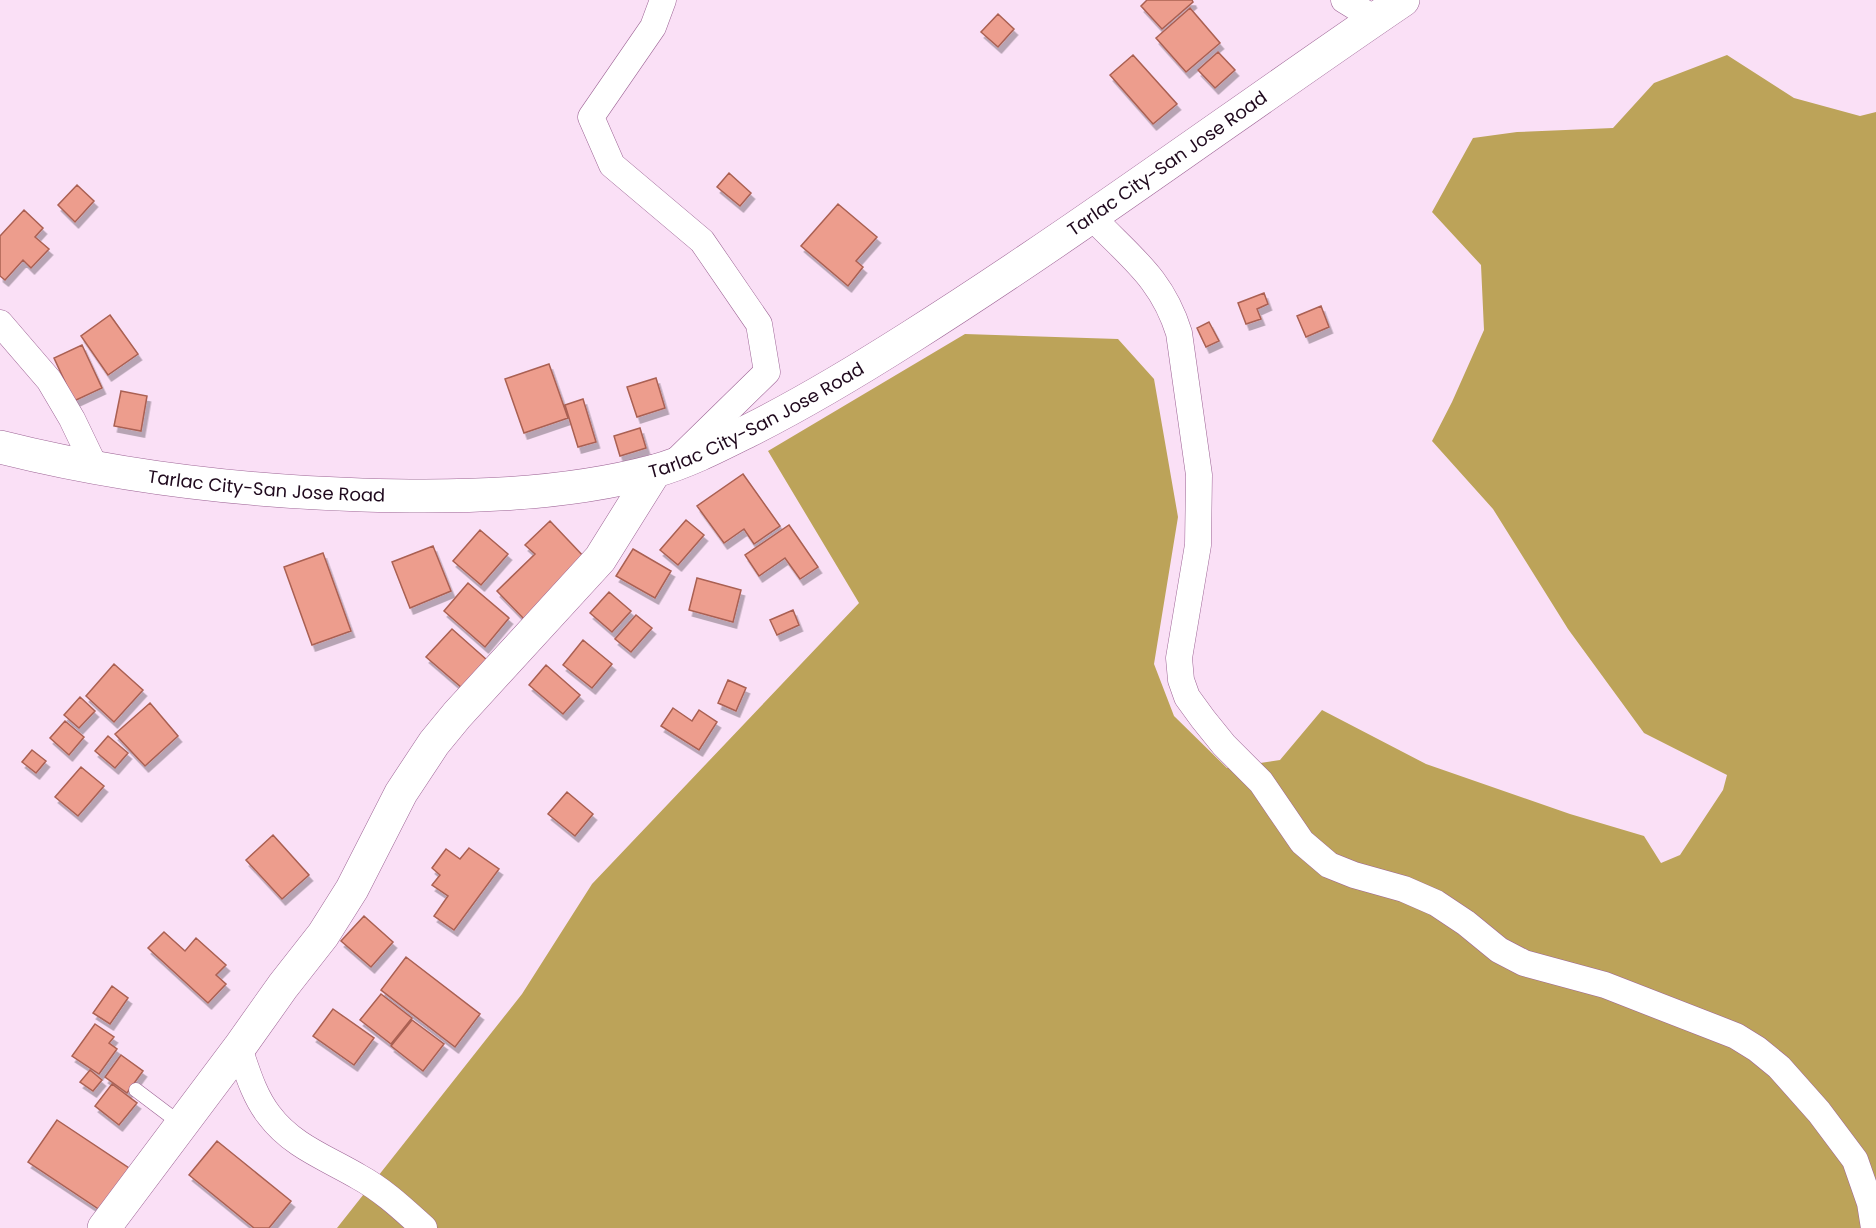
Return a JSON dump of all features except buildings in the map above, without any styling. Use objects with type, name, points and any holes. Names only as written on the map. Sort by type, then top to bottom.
[{"type":"main road","name":"Tarlac City-San Jose Road","points":[[0,447],[96,469],[216,486],[308,493],[411,497],[560,489],[605,482],[664,468],[720,446],[790,410],[977,295],[1404,0]]},
{"type":"main road","points":[[104,1228],[341,909],[401,793],[434,743],[600,559],[664,468]]},
{"type":"street","points":[[663,0],[653,27],[591,117],[612,165],[702,241],[759,324],[767,372],[664,468]]},
{"type":"street","points":[[1344,0],[1375,19]]},
{"type":"street","points":[[1092,217],[1148,273],[1160,289],[1172,312],[1179,333],[1199,475],[1198,545],[1179,658],[1181,680],[1187,697],[1203,719],[1224,745],[1261,782],[1302,842],[1329,865],[1354,875],[1404,889],[1436,903],[1466,923],[1498,950],[1524,963],[1605,985],[1736,1036],[1757,1049],[1779,1067],[1819,1112],[1855,1160],[1870,1203],[1874,1228]]},
{"type":"street","points":[[0,323],[49,380],[72,419],[96,469]]},
{"type":"street","points":[[239,1048],[258,1099],[280,1130],[317,1155],[361,1178],[387,1196],[424,1228]]},
{"type":"lane","points":[[136,1090],[182,1124]]},
{"type":"shaded area","points":[[1727,55],[1794,98],[1860,116],[1876,112],[1876,1228],[337,1228],[522,994],[592,884],[859,603],[768,451],[965,334],[1118,339],[1154,379],[1178,517],[1154,664],[1174,716],[1227,768],[1280,760],[1322,710],[1426,764],[1570,814],[1644,836],[1661,863],[1680,855],[1723,790],[1727,775],[1644,733],[1568,629],[1493,509],[1432,441],[1484,330],[1481,265],[1432,212],[1473,138],[1517,132],[1613,128],[1654,83]]}]
